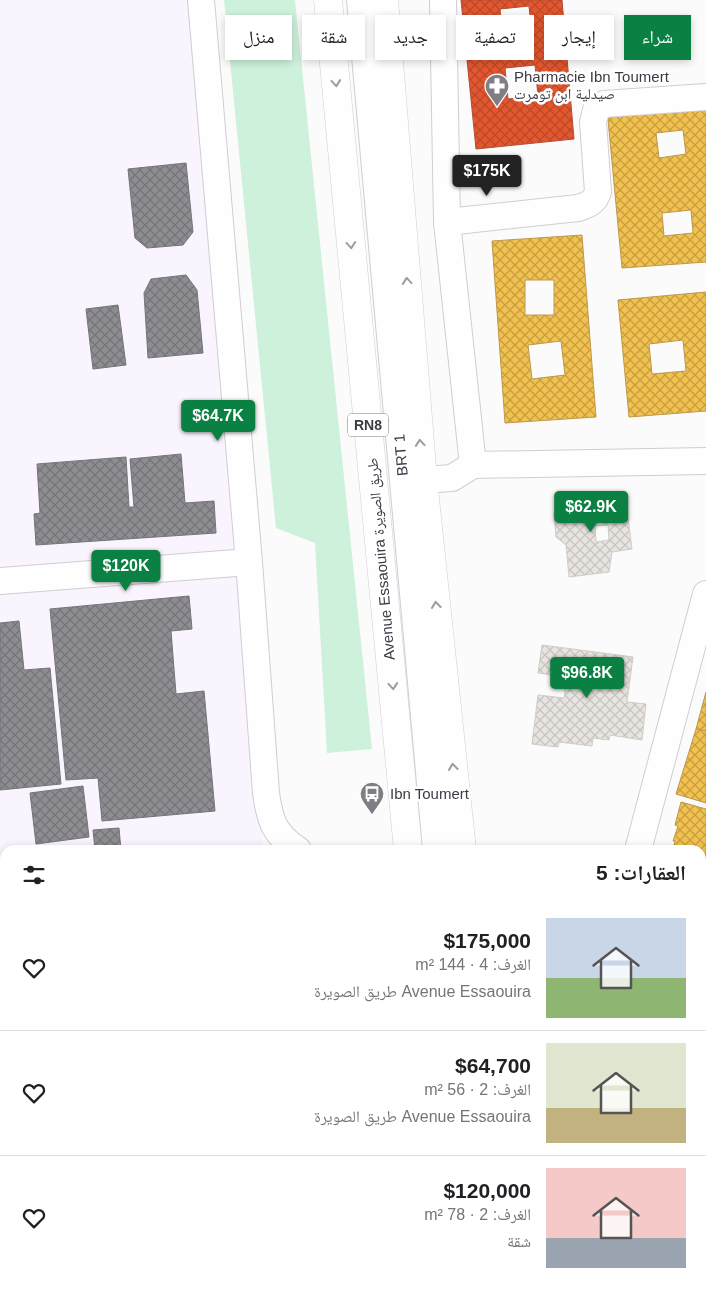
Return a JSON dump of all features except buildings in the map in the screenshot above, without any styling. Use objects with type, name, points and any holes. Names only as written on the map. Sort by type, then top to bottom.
[{"type":"main road","name":"Avenue Essaouira طريق الصويرة","points":[[328,0],[408,845]]},
{"type":"main road","points":[[384,0],[423,480],[461,845]]},
{"type":"street","points":[[201,0],[249,562],[266,793],[269,814],[275,828],[290,845]]},
{"type":"street","name":"BRT 1","points":[[360,0],[436,845]]},
{"type":"street","points":[[443,0],[448,222],[473,465]]},
{"type":"street","points":[[448,222],[586,206],[596,198],[598,192],[594,128],[594,114],[596,110],[604,104],[706,97]]},
{"type":"street","points":[[423,480],[452,478],[473,465],[706,461]]},
{"type":"street","points":[[0,581],[249,562]]},
{"type":"street","points":[[639,845],[706,594]]},
{"type":"shaded area","points":[[0,0],[194,0],[263,845],[0,845]]},
{"type":"green space","points":[[224,0],[295,0],[372,749],[327,753],[315,543],[276,528],[230,60],[292,60],[292,15],[225,15]]},
{"type":"place","name":"Pharmacie Ibn Toumert صيدلية ابن تومرت","points":[[497,107]]},
{"type":"place","name":"Ibn Toumert","points":[[372,815]]}]
